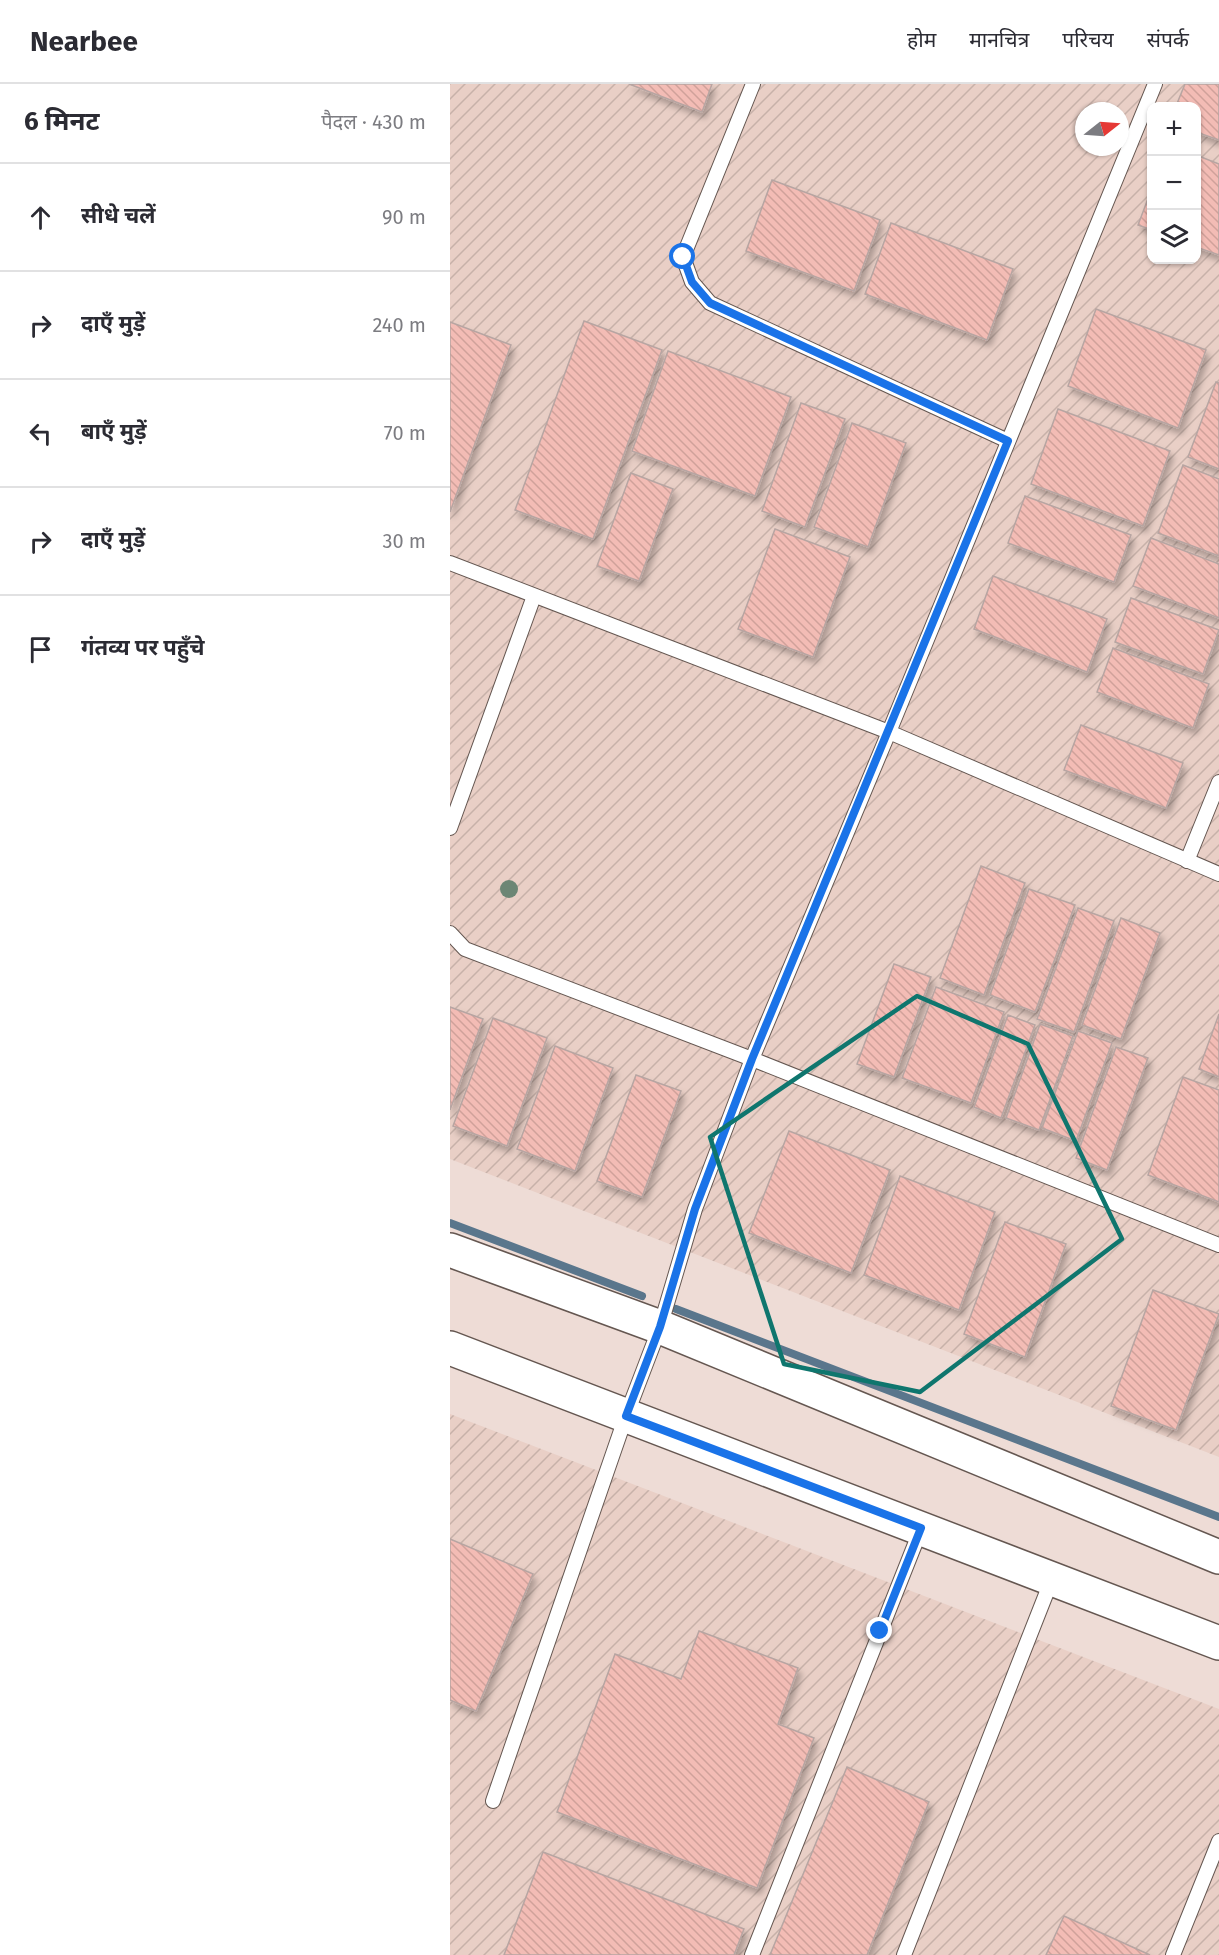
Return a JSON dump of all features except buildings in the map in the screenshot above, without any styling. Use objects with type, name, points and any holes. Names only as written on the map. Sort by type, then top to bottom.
[{"type":"street","points":[[450,1250],[660,1327],[1219,1557]]},
{"type":"street","points":[[450,1348],[1219,1643]]},
{"type":"lane","points":[[753,84],[683,257],[692,282],[710,303],[1008,441]]},
{"type":"lane","points":[[493,1801],[626,1416],[660,1327],[695,1209],[752,1059],[1155,84]]},
{"type":"lane","points":[[450,563],[889,732],[1219,874]]},
{"type":"lane","points":[[450,828],[534,596]]},
{"type":"lane","points":[[1186,861],[1219,782]]},
{"type":"lane","points":[[450,933],[465,949],[752,1059],[1219,1245]]},
{"type":"lane","points":[[752,1955],[921,1528]]},
{"type":"lane","points":[[904,1955],[1052,1579]]},
{"type":"lane","points":[[1173,1955],[1219,1841]]},
{"type":"highlighted area","points":[[917,996],[1028,1044],[1122,1239],[920,1392],[784,1364],[710,1137]]},
{"type":"shaded area","points":[[450,84],[1219,84],[1219,1457],[450,1159]]},
{"type":"shaded area","points":[[450,1414],[1219,1709],[1219,1955],[450,1955]]},
{"type":"waterway","points":[[450,1223],[642,1296]]},
{"type":"waterway","points":[[676,1309],[1219,1517]]},
{"type":"route","points":[[683,257],[692,282],[710,303],[1008,441],[752,1059],[695,1209],[660,1327],[626,1416],[921,1528],[880,1631]]}]
